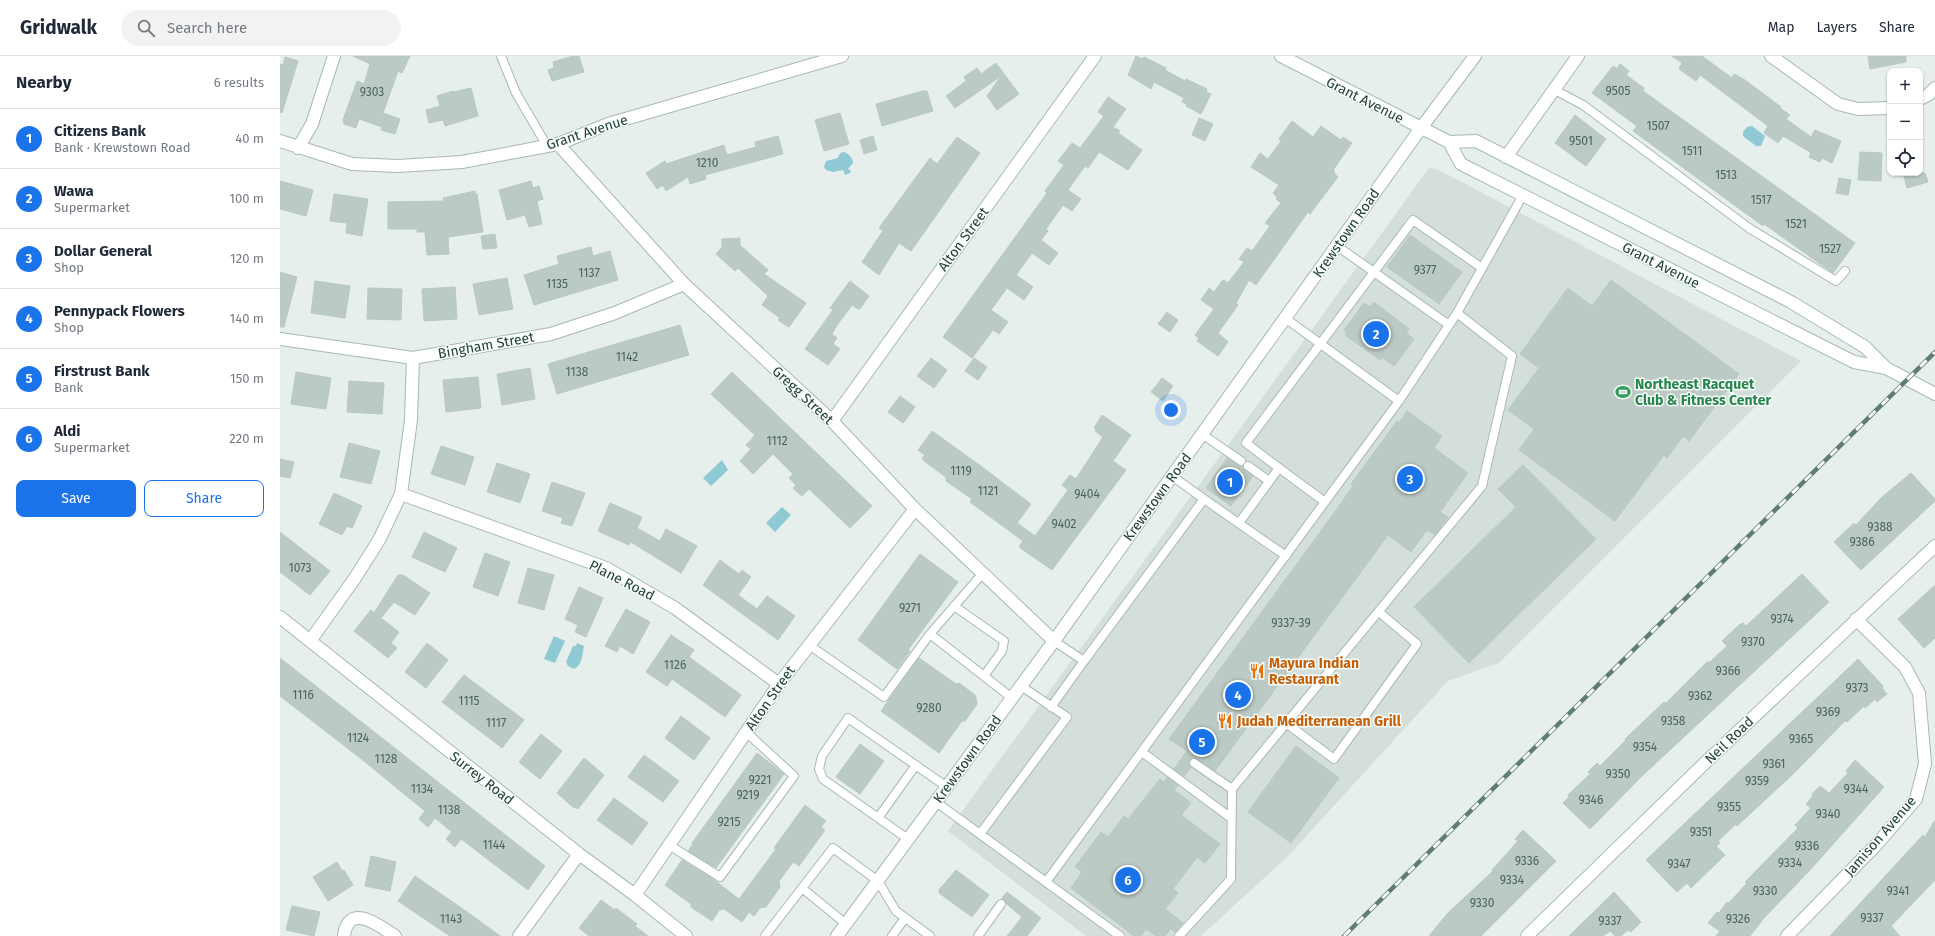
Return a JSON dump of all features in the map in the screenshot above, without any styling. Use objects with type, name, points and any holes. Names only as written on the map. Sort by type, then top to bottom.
[{"type":"street","points":[[298,148],[312,124],[334,56]]},
{"type":"street","name":"Grant Avenue","points":[[280,141],[352,164],[398,166],[462,162],[553,145],[608,124],[842,56]]},
{"type":"street","name":"Alton Street","points":[[832,421],[1095,56]]},
{"type":"street","name":"Grant Avenue","points":[[1281,56],[1449,142],[1476,141],[1791,302],[1865,347],[1886,368],[1935,394]]},
{"type":"street","name":"Krewstown Road","points":[[837,936],[1054,641],[1421,128],[1475,56]]},
{"type":"street","points":[[1506,156],[1578,56]]},
{"type":"street","points":[[1771,56],[1838,104],[1858,109],[1887,108]]},
{"type":"street","points":[[1923,97],[1928,95],[1935,88]]},
{"type":"street","name":"Grant Avenue","points":[[1449,142],[1461,164],[1854,362],[1886,368]]},
{"type":"street","name":"Gregg Street","points":[[553,145],[684,284],[832,421],[915,509],[1054,641]]},
{"type":"street","name":"Bingham Street","points":[[280,339],[413,358],[551,334],[615,314],[684,284]]},
{"type":"street","points":[[310,641],[355,578],[379,540],[401,494],[411,420],[413,358]]},
{"type":"street","name":"Plane Road","points":[[401,494],[606,568],[675,608],[779,684]]},
{"type":"street","name":"Alton Street","points":[[635,895],[779,684],[915,509]]},
{"type":"street","name":"Neil Road","points":[[1527,936],[1703,764],[1935,546]]},
{"type":"street","name":"Surrey Road","points":[[280,618],[579,854],[635,895],[686,936]]},
{"type":"street","name":"Jamison Avenue","points":[[1787,936],[1876,845],[1916,799],[1925,764],[1919,693],[1905,666],[1856,620]]},
{"type":"street","points":[[519,936],[579,854]]},
{"type":"street","points":[[344,936],[345,929],[351,920],[365,918],[395,936]]},
{"type":"lane","points":[[501,56],[516,93],[553,145]]},
{"type":"lane","points":[[1553,89],[1583,105],[1749,228],[1836,281],[1845,271]]},
{"type":"lane","points":[[1046,882],[1399,401],[1458,313],[1523,195]]},
{"type":"lane","points":[[1325,502],[1246,443],[1412,220],[1482,268]]},
{"type":"lane","points":[[1337,246],[1449,325]]},
{"type":"lane","points":[[1179,936],[1231,879],[1232,789],[1482,486],[1512,356],[1458,313]]},
{"type":"lane","points":[[1285,318],[1399,401]]},
{"type":"lane","points":[[1202,434],[1241,461]]},
{"type":"lane","points":[[1248,466],[1269,481]]},
{"type":"lane","points":[[1239,523],[1279,468]]},
{"type":"lane","points":[[1172,476],[1286,556]]},
{"type":"lane","points":[[1051,707],[1204,499]]},
{"type":"lane","points":[[809,645],[884,697],[930,634],[983,573]]},
{"type":"lane","points":[[954,606],[1004,641],[1002,652],[984,676]]},
{"type":"lane","points":[[1286,723],[1334,759],[1417,644],[1379,612]]},
{"type":"lane","points":[[930,634],[1012,698]]},
{"type":"lane","points":[[1054,641],[1084,661]]},
{"type":"lane","points":[[980,834],[1067,717],[1021,686]]},
{"type":"lane","points":[[908,839],[823,779],[819,768],[822,756],[848,718],[947,787]]},
{"type":"lane","points":[[669,845],[720,877],[794,776],[746,732]]},
{"type":"lane","points":[[1142,752],[1231,818]]},
{"type":"lane","points":[[1194,763],[1232,789]]},
{"type":"lane","points":[[878,818],[916,765]]},
{"type":"lane","points":[[936,802],[1120,936]]},
{"type":"lane","points":[[766,936],[833,848],[878,881],[896,911],[930,936]]},
{"type":"lane","points":[[802,888],[846,924]]},
{"type":"lane","points":[[978,936],[1001,904]]},
{"type":"lane","points":[[892,936],[905,918]]},
{"type":"shaded area","points":[[1429,168],[1437,169],[1801,361],[1499,663],[1448,681],[1288,856],[1201,936],[1086,936],[948,831]]},
{"type":"water","points":[[1752,126],[1765,136],[1761,146],[1756,146],[1743,136],[1743,132],[1747,127]]},
{"type":"water","points":[[842,152],[848,154],[852,159],[853,163],[848,169],[851,171],[850,173],[845,175],[843,170],[833,172],[826,170],[824,167],[826,161],[838,158]]},
{"type":"water","points":[[722,460],[728,470],[711,486],[703,478]]},
{"type":"water","points":[[782,507],[791,515],[775,532],[766,523]]},
{"type":"water","points":[[554,636],[565,641],[555,663],[544,659]]},
{"type":"water","points":[[577,643],[584,646],[581,662],[574,669],[568,666],[566,662],[573,646],[576,646]]},
{"type":"building","points":[[353,56],[410,56],[402,73],[398,71],[383,113],[400,119],[395,134],[381,130],[382,127],[359,119],[356,128],[344,124],[343,120],[357,81],[364,84],[370,64]]},
{"type":"building","points":[[573,56],[579,56],[584,72],[552,81],[548,70],[554,68],[553,62]]},
{"type":"building","points":[[1136,56],[1142,59],[1144,57],[1166,68],[1165,70],[1185,81],[1186,79],[1207,89],[1206,92],[1211,94],[1201,114],[1186,106],[1187,104],[1182,102],[1184,98],[1154,82],[1151,89],[1128,75]]},
{"type":"building","points":[[1672,56],[1702,56],[1732,78],[1734,74],[1745,80],[1781,107],[1780,108],[1790,115],[1786,119],[1811,137],[1815,130],[1841,141],[1832,163],[1822,158],[1820,162],[1809,157],[1811,153],[1783,136],[1778,143],[1764,133],[1768,126],[1700,75],[1696,81],[1679,69],[1682,63]]},
{"type":"building","points":[[1868,56],[1906,56],[1906,62],[1870,69]]},
{"type":"building","points":[[285,57],[298,61],[282,113],[280,112],[280,64],[283,65]]},
{"type":"building","points":[[996,63],[1019,94],[997,110],[987,96],[1001,76],[955,108],[946,96],[966,81],[964,77],[977,68],[981,74]]},
{"type":"building","points":[[1620,64],[1629,71],[1626,75],[1644,88],[1643,91],[1855,243],[1833,273],[1764,224],[1763,226],[1633,131],[1637,126],[1592,93],[1613,66],[1617,69]]},
{"type":"building","points":[[471,88],[478,116],[445,126],[443,120],[429,123],[426,110],[440,106],[437,96],[453,91]]},
{"type":"building","points":[[927,91],[933,111],[882,126],[876,104]]},
{"type":"building","points":[[1108,97],[1126,109],[1113,127],[1120,131],[1118,133],[1142,150],[1128,170],[1099,152],[1088,168],[1085,166],[1068,190],[1081,199],[1072,211],[1063,205],[1046,229],[1048,231],[1041,240],[1058,253],[1049,265],[1032,253],[1016,275],[1033,287],[1024,300],[1007,288],[991,310],[1008,322],[999,334],[993,330],[972,358],[943,337],[1047,193],[1045,191],[1064,165],[1058,161],[1072,143],[1080,148],[1104,116],[1098,112]]},
{"type":"building","points":[[840,113],[849,144],[824,151],[815,120]]},
{"type":"building","points":[[1575,115],[1606,139],[1586,166],[1555,143]]},
{"type":"building","points":[[1199,118],[1213,124],[1205,141],[1192,135]]},
{"type":"building","points":[[1292,121],[1313,137],[1321,126],[1341,140],[1343,137],[1352,143],[1333,170],[1338,177],[1310,214],[1308,212],[1256,285],[1249,280],[1236,303],[1238,305],[1218,333],[1228,342],[1218,356],[1197,341],[1199,338],[1195,335],[1214,309],[1201,300],[1209,288],[1214,292],[1222,281],[1224,280],[1228,283],[1244,262],[1239,259],[1247,248],[1252,251],[1270,226],[1265,223],[1281,203],[1276,199],[1277,197],[1273,193],[1279,185],[1251,167],[1260,153],[1268,159],[1281,141],[1279,139]]},
{"type":"building","points":[[778,136],[783,154],[705,175],[706,179],[690,184],[688,177],[666,191],[663,185],[657,189],[646,173],[665,161],[666,164],[724,145],[727,155],[756,147],[755,142]]},
{"type":"building","points":[[873,136],[877,150],[864,154],[860,140]]},
{"type":"building","points":[[957,137],[980,153],[911,251],[899,243],[879,275],[862,262],[883,231],[879,228],[930,158],[937,164]]},
{"type":"building","points":[[1860,152],[1882,153],[1881,181],[1858,180]]},
{"type":"building","points":[[1923,173],[1925,173],[1928,182],[1907,188],[1904,176],[1923,176]]},
{"type":"building","points":[[1839,178],[1851,180],[1848,195],[1836,193]]},
{"type":"building","points":[[280,181],[313,190],[306,216],[280,209]]},
{"type":"building","points":[[531,181],[533,188],[539,186],[543,199],[537,201],[542,224],[529,227],[525,215],[507,220],[499,190]]},
{"type":"building","points":[[475,191],[475,194],[477,194],[483,232],[448,237],[449,254],[427,255],[425,232],[417,232],[417,229],[388,229],[388,202],[444,201],[443,198]]},
{"type":"building","points":[[334,194],[368,199],[362,236],[346,233],[347,223],[330,221]]},
{"type":"building","points":[[495,234],[497,248],[483,249],[481,236]]},
{"type":"building","points":[[1410,235],[1462,272],[1439,304],[1387,267]]},
{"type":"building","points":[[740,238],[740,245],[768,270],[764,274],[806,303],[789,327],[778,320],[780,318],[762,305],[768,296],[738,268],[735,271],[716,254],[722,247],[722,239]]},
{"type":"building","points":[[591,247],[593,256],[610,251],[618,280],[534,305],[524,275],[559,264],[557,256]]},
{"type":"building","points":[[280,272],[297,277],[284,327],[280,327]]},
{"type":"building","points":[[507,278],[513,309],[479,315],[473,284]]},
{"type":"building","name":"Northeast Racquet Club & Fitness Center","points":[[1611,280],[1739,374],[1689,441],[1683,436],[1667,458],[1664,455],[1615,521],[1519,450],[1534,429],[1508,410],[1539,368],[1520,354],[1568,288],[1592,306]]},
{"type":"building","points":[[315,281],[350,286],[345,318],[311,313]]},
{"type":"building","points":[[850,281],[869,296],[860,309],[852,305],[837,325],[832,334],[837,338],[833,344],[840,349],[828,365],[805,349],[833,310],[830,308]]},
{"type":"building","points":[[455,287],[457,319],[424,321],[422,289]]},
{"type":"building","points":[[368,288],[402,289],[401,320],[367,319]]},
{"type":"building","points":[[1374,302],[1409,329],[1406,333],[1414,339],[1394,366],[1382,357],[1380,360],[1345,335],[1347,332],[1344,330],[1364,303],[1370,307]]},
{"type":"building","points":[[1167,312],[1178,320],[1170,332],[1158,324]]},
{"type":"building","points":[[680,325],[689,355],[557,394],[548,364]]},
{"type":"building","points":[[931,358],[947,370],[934,388],[917,376]]},
{"type":"building","points":[[974,358],[987,367],[978,380],[965,371]]},
{"type":"building","points":[[530,368],[535,399],[502,405],[497,374]]},
{"type":"building","points":[[296,372],[331,378],[326,409],[291,404]]},
{"type":"building","points":[[732,372],[872,506],[850,528],[809,489],[802,496],[793,488],[796,485],[789,478],[793,474],[773,454],[753,474],[740,461],[751,449],[746,445],[755,435],[711,394]]},
{"type":"building","points":[[478,377],[481,408],[446,412],[443,380]]},
{"type":"building","points":[[1162,378],[1173,386],[1163,401],[1151,392]]},
{"type":"building","points":[[349,381],[384,383],[382,414],[347,412]]},
{"type":"building","points":[[900,396],[915,407],[903,423],[888,412]]},
{"type":"building","points":[[1407,411],[1442,436],[1434,448],[1468,473],[1440,512],[1448,517],[1435,535],[1427,530],[1411,552],[1388,535],[1215,771],[1194,758],[1189,760],[1191,767],[1184,776],[1174,769],[1187,751],[1169,739],[1342,502],[1353,486],[1351,484],[1397,421],[1399,423]]},
{"type":"building","points":[[1102,415],[1131,435],[1113,461],[1126,470],[1052,570],[1019,547],[1023,541],[970,502],[972,499],[946,481],[946,477],[924,461],[922,458],[925,455],[918,450],[932,431],[978,464],[1031,504],[1017,523],[1035,536],[1068,490],[1062,485],[1070,475],[1076,479],[1103,437],[1095,431],[1097,430],[1094,428]]},
{"type":"building","points":[[349,443],[380,451],[371,484],[340,477]]},
{"type":"building","points":[[441,446],[474,457],[465,485],[431,474]]},
{"type":"building","points":[[1227,458],[1243,467],[1253,476],[1231,506],[1206,488]]},
{"type":"building","points":[[280,459],[294,462],[290,478],[280,476]]},
{"type":"building","points":[[497,463],[530,474],[520,503],[487,492]]},
{"type":"building","points":[[1523,465],[1596,539],[1469,663],[1414,607],[1516,507],[1498,489]]},
{"type":"building","points":[[1911,473],[1935,499],[1935,501],[1861,570],[1834,542],[1854,523],[1856,525],[1881,498]]},
{"type":"building","points":[[552,482],[585,493],[572,526],[561,523],[563,518],[542,511]]},
{"type":"building","points":[[334,493],[362,506],[352,528],[347,526],[342,535],[319,524]]},
{"type":"building","points":[[610,503],[642,517],[637,528],[660,541],[666,529],[697,546],[681,573],[631,542],[629,545],[598,531]]},
{"type":"building","points":[[280,532],[330,571],[310,595],[280,572]]},
{"type":"building","points":[[424,532],[457,548],[445,572],[412,557]]},
{"type":"building","points":[[485,553],[510,562],[498,596],[473,587]]},
{"type":"building","points":[[920,554],[958,582],[908,650],[910,651],[897,669],[858,640]]},
{"type":"building","points":[[720,560],[739,574],[742,570],[751,577],[738,595],[757,609],[767,596],[795,616],[778,640],[703,585]]},
{"type":"building","points":[[528,568],[554,575],[544,610],[518,603]]},
{"type":"building","points":[[1802,574],[1829,602],[1642,776],[1590,829],[1563,803],[1569,797],[1568,795],[1590,774],[1588,772],[1597,763],[1600,766],[1626,740],[1625,739],[1664,702],[1666,703],[1707,662],[1710,662],[1727,646],[1722,641],[1739,625],[1743,623],[1746,626]]},
{"type":"building","points":[[398,575],[403,575],[430,593],[415,615],[394,602],[381,618],[399,632],[391,643],[397,648],[388,658],[354,631],[371,610],[374,613]]},
{"type":"building","points":[[1935,585],[1935,638],[1924,648],[1898,619]]},
{"type":"building","points":[[579,587],[603,598],[586,637],[575,632],[578,625],[565,619]]},
{"type":"building","points":[[626,609],[650,622],[633,654],[620,646],[617,652],[605,646]]},
{"type":"building","points":[[671,635],[694,650],[689,657],[741,695],[725,717],[672,679],[667,686],[646,672]]},
{"type":"building","points":[[427,643],[448,660],[426,688],[405,672]]},
{"type":"building","points":[[280,658],[545,866],[528,890],[461,839],[455,847],[446,839],[452,832],[435,818],[428,827],[419,819],[425,811],[364,761],[280,696]]},
{"type":"building","points":[[919,658],[956,684],[959,683],[975,695],[976,698],[977,704],[965,721],[962,721],[939,753],[881,711]]},
{"type":"building","points":[[1858,659],[1883,686],[1882,688],[1887,694],[1877,702],[1875,699],[1865,708],[1864,706],[1847,722],[1845,721],[1793,774],[1737,826],[1736,824],[1718,841],[1720,843],[1716,846],[1725,855],[1691,888],[1687,883],[1677,892],[1646,860]]},
{"type":"building","points":[[464,675],[524,720],[502,748],[442,702]]},
{"type":"building","points":[[681,716],[710,738],[694,760],[665,738]]},
{"type":"building","points":[[541,734],[562,751],[540,779],[519,762]]},
{"type":"building","points":[[860,744],[884,761],[860,794],[836,777]]},
{"type":"building","points":[[1296,746],[1339,778],[1291,843],[1248,812]]},
{"type":"building","points":[[757,753],[784,774],[716,868],[688,851],[693,844],[692,843]]},
{"type":"building","points":[[644,755],[679,781],[663,802],[628,777]]},
{"type":"building","points":[[584,758],[604,775],[578,809],[575,807],[574,808],[557,793]]},
{"type":"building","points":[[1855,760],[1884,787],[1810,870],[1764,918],[1750,936],[1716,936],[1720,931],[1708,923],[1717,912],[1719,913],[1727,902],[1729,903],[1747,883],[1745,882],[1798,828],[1795,825],[1811,808],[1806,804],[1813,796],[1812,794],[1820,786],[1829,793],[1848,773],[1846,771]]},
{"type":"building","points":[[1167,778],[1178,785],[1174,790],[1191,803],[1181,815],[1220,844],[1205,863],[1197,857],[1173,889],[1178,893],[1165,909],[1183,923],[1175,932],[1171,929],[1165,936],[1156,936],[1146,929],[1141,936],[1134,936],[1071,888],[1082,872],[1075,867],[1101,832],[1108,837],[1124,816],[1128,819],[1160,779],[1164,782]]},
{"type":"building","points":[[614,798],[648,823],[632,845],[597,820]]},
{"type":"building","points":[[805,805],[826,821],[821,827],[825,830],[799,866],[793,862],[779,881],[780,887],[766,907],[760,908],[754,916],[749,912],[742,922],[723,908],[722,910],[720,909],[712,921],[691,907],[691,904],[665,885],[682,860],[710,877],[739,899],[776,849],[774,848]]},
{"type":"building","points":[[1935,820],[1935,880],[1891,926],[1900,936],[1830,936],[1923,835],[1925,837]]},
{"type":"building","points":[[1523,830],[1556,861],[1481,936],[1429,936],[1447,914],[1493,871],[1492,870],[1518,841],[1515,839]]},
{"type":"building","points":[[371,856],[396,862],[390,891],[365,886]]},
{"type":"building","points":[[337,862],[353,885],[328,901],[313,877]]},
{"type":"building","points":[[956,870],[989,895],[972,917],[939,893],[939,890]]},
{"type":"building","points":[[415,876],[500,936],[450,936],[398,901]]},
{"type":"building","points":[[1007,892],[1041,918],[1027,936],[1007,936],[1022,917],[1001,899]]},
{"type":"building","points":[[1614,892],[1641,922],[1631,932],[1628,930],[1621,936],[1615,936],[1610,931],[1603,936],[1569,936]]},
{"type":"building","points":[[601,900],[615,910],[616,908],[637,924],[635,926],[648,936],[589,936],[579,928]]},
{"type":"building","points":[[292,906],[320,912],[314,936],[286,930]]},
{"type":"railway","points":[[1344,936],[1935,352]]},
{"type":"place","name":"Wawa","points":[[1376,334]]},
{"type":"place","name":"Northeast Racquet Club & Fitness Center","points":[[1623,392]]},
{"type":"place","name":"Dollar General","points":[[1410,479]]},
{"type":"place","name":"Citizens Bank","points":[[1230,482]]},
{"type":"place","name":"Mayura Indian Restaurant","points":[[1257,671]]},
{"type":"place","name":"Pennypack Flowers","points":[[1238,695]]},
{"type":"place","name":"Judah Mediterranean Grill","points":[[1225,721]]},
{"type":"place","name":"Firstrust Bank","points":[[1202,742]]},
{"type":"place","name":"Aldi","points":[[1128,880]]}]
